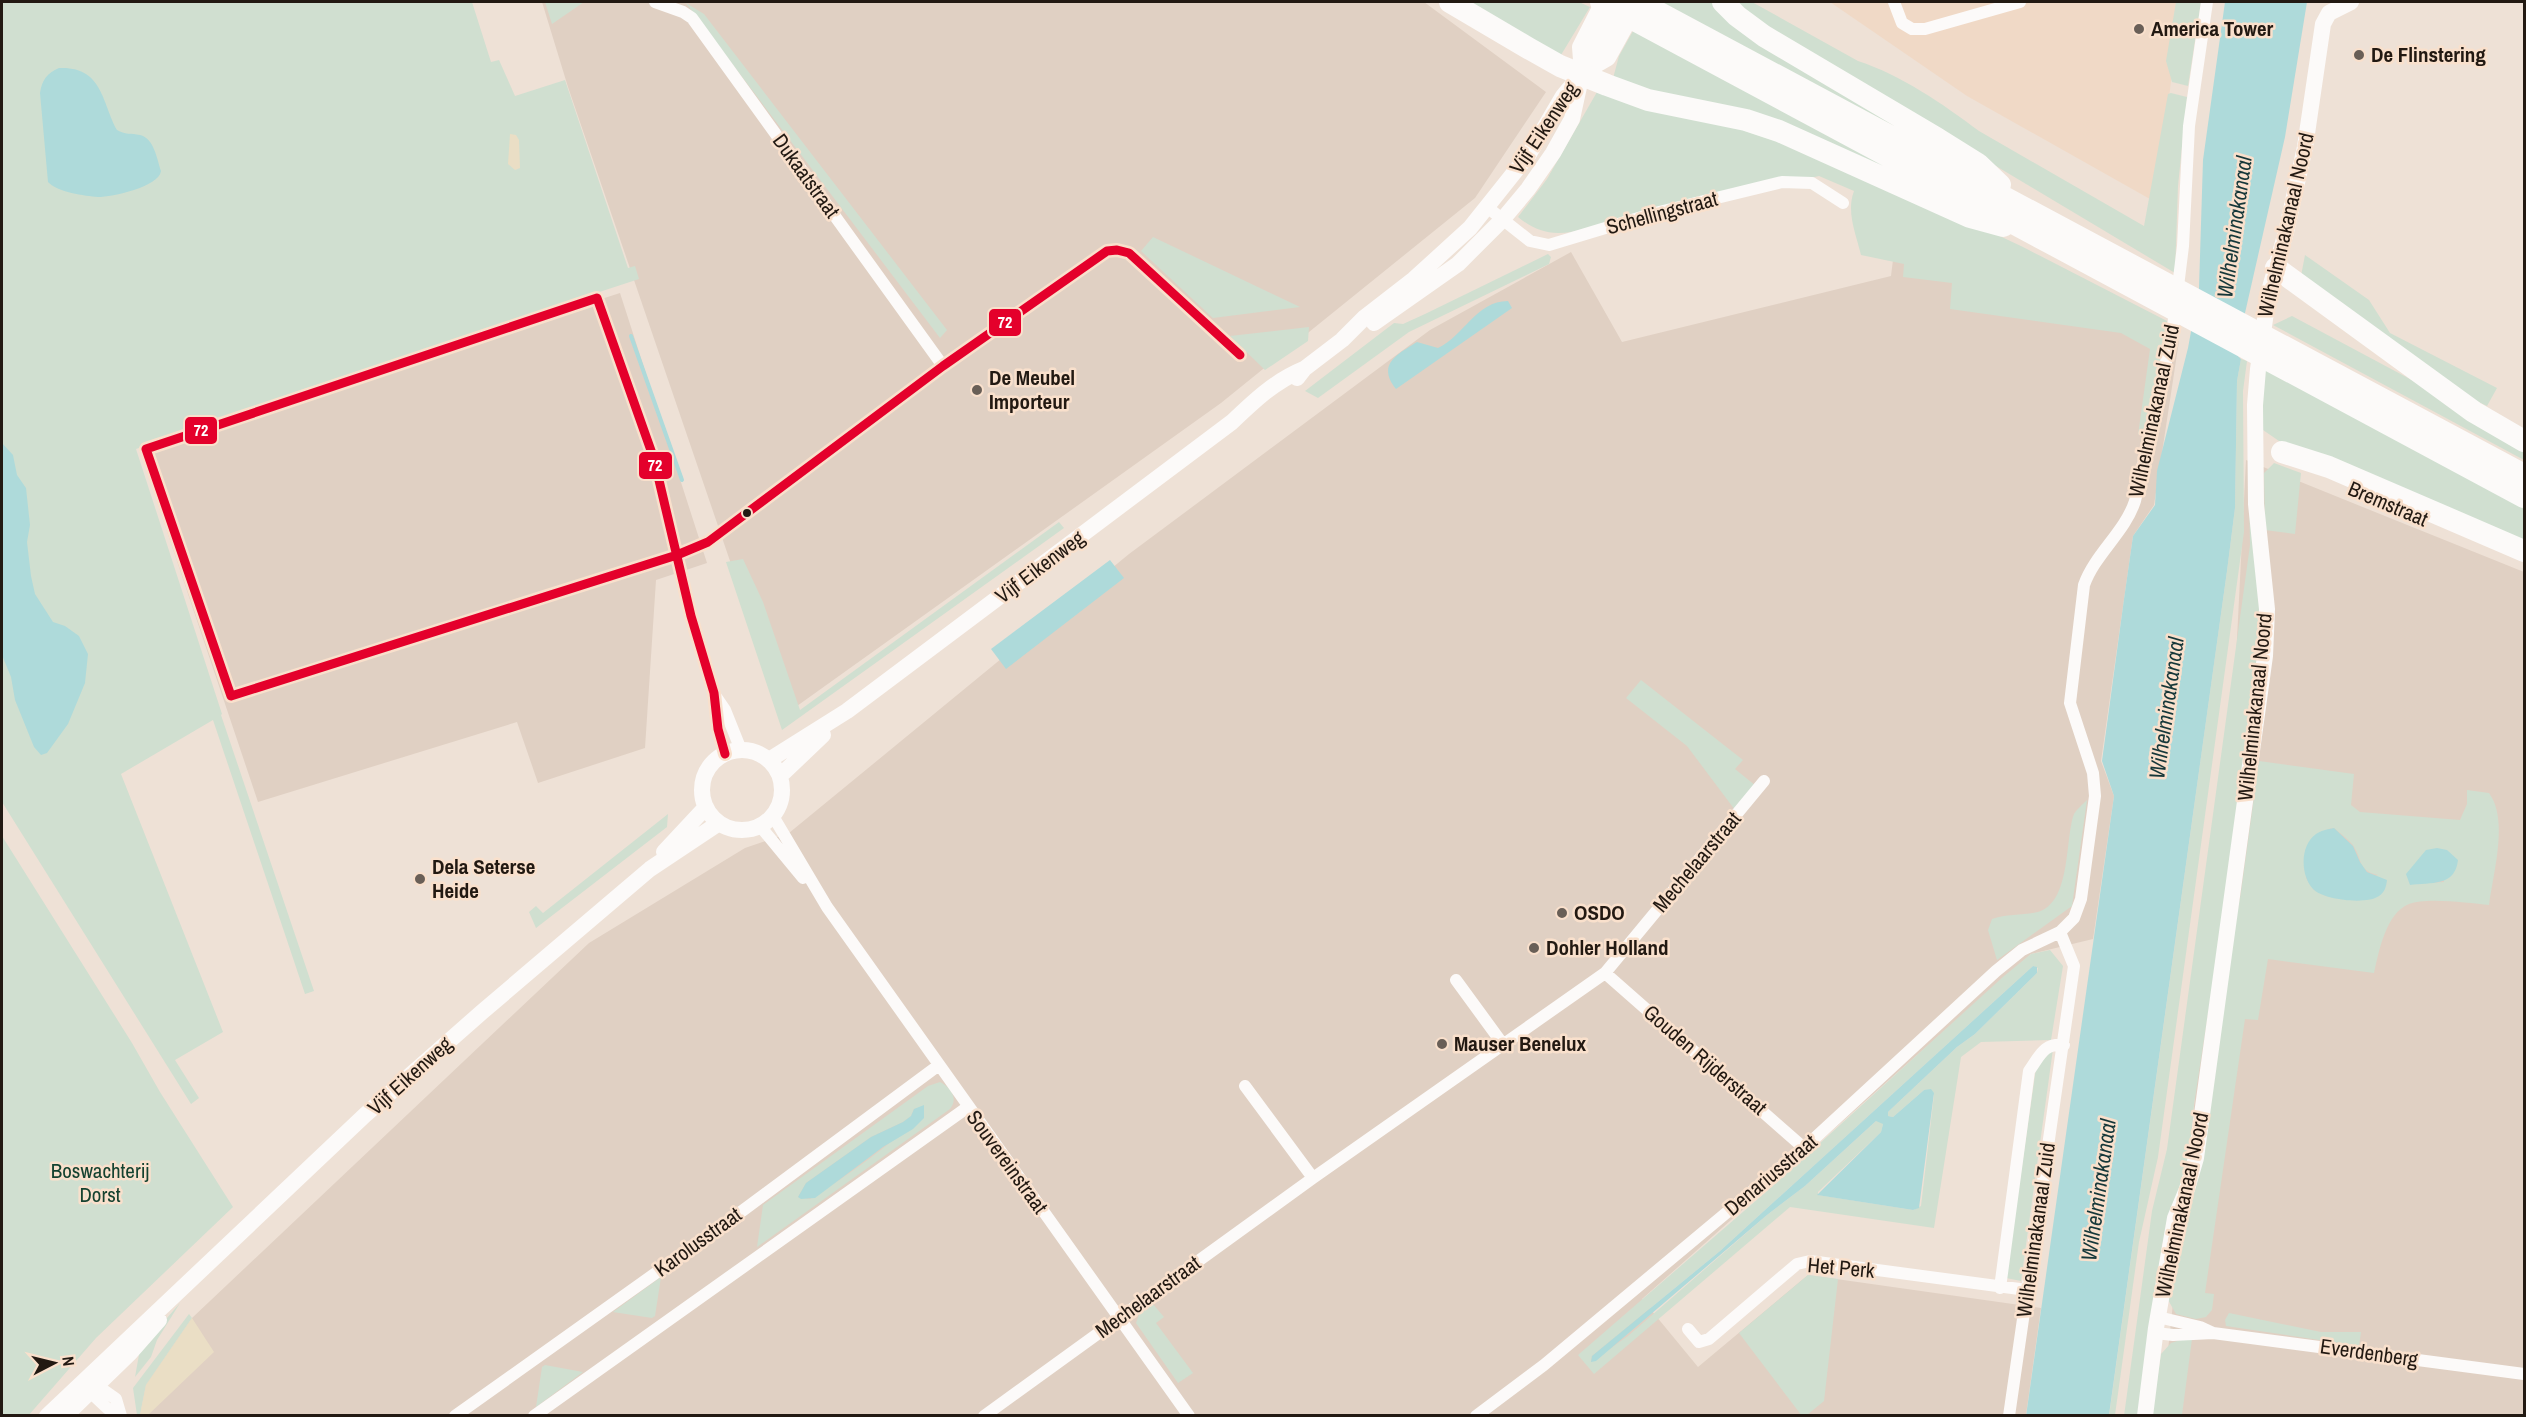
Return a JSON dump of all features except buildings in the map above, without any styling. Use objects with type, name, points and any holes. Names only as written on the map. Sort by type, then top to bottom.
[{"type":"highway","points":[[1450,2],[1560,66],[1607,85],[1648,100],[1746,120],[1779,131],[1970,217],[2042,237]]},
{"type":"highway","points":[[1602,2],[1643,9],[2020,205],[2161,291],[2277,353],[2524,475]]},
{"type":"highway","points":[[1723,2],[1737,16],[1764,36],[1978,164],[2020,205]]},
{"type":"highway","points":[[1643,9],[2042,237],[2161,291]]},
{"type":"highway","points":[[2276,267],[2474,412],[2524,441]]},
{"type":"highway","points":[[2277,353],[2524,497]]},
{"type":"highway","points":[[2282,452],[2329,467],[2524,550]]},
{"type":"main road","points":[[1582,73],[1580,47],[1602,2]]},
{"type":"main road","points":[[1582,73],[1621,2]]},
{"type":"main road","name":"Wilhelminakanaal Noord","points":[[2145,1416],[2175,1218],[2196,1158],[2265,656],[2267,609],[2256,504],[2255,405],[2264,320],[2300,173],[2324,24],[2329,13],[2340,4]]},
{"type":"main road","points":[[1582,73],[1608,58],[1643,9]]},
{"type":"main road","name":"Vijf Eikenweg","points":[[769,760],[847,711],[1232,422],[1263,405],[1291,385],[1304,369],[1342,340],[1365,317],[1449,248],[1487,207],[1529,154],[1563,96],[1582,73]]},
{"type":"main road","name":"Vijf Eikenweg","points":[[1342,340],[1368,327],[1458,264],[1503,219],[1554,153],[1572,120],[1582,73]]},
{"type":"main road","points":[[2256,453],[2282,452]]},
{"type":"main road","name":"Vijf Eikenweg","points":[[780,776],[847,711]]},
{"type":"main road","points":[[733,752],[760,754],[769,760],[780,776],[782,797],[766,821],[739,830],[719,823],[706,807],[703,797],[705,776],[710,767],[733,752]]},
{"type":"main road","name":"Vijf Eikenweg","points":[[65,1416],[178,1292],[365,1115],[650,868],[706,807]]},
{"type":"main road","name":"Vijf Eikenweg","points":[[650,868],[719,823]]},
{"type":"main road","name":"Vijf Eikenweg","points":[[47,1416],[91,1385]]},
{"type":"street","name":"Dukaatstraat","points":[[655,2],[683,12],[692,18],[943,366]]},
{"type":"street","points":[[1894,2],[1902,23],[1919,30],[2020,2]]},
{"type":"street","name":"Wilhelminakanaal Zuid","points":[[2009,1416],[2074,966],[2060,932],[2074,918],[2079,907],[2095,796],[2093,773],[2070,703],[2084,585],[2092,569],[2133,508],[2172,335],[2183,246],[2188,126],[2207,2]]},
{"type":"street","name":"Schellingstraat","points":[[1487,207],[1530,241],[1549,244],[1655,213],[1782,182],[1812,183],[1844,203]]},
{"type":"street","points":[[733,752],[725,710],[714,693],[691,616],[677,555],[654,459],[597,298],[146,449],[231,696],[677,555],[708,542],[943,366],[1107,251],[1117,250],[1129,253],[1240,355]]},
{"type":"street","name":"Bremstraat","points":[[2282,452],[2283,459],[2288,463],[2524,563]]},
{"type":"street","name":"Mechelaarstraat","points":[[984,1416],[1502,1043],[1605,973],[1764,782]]},
{"type":"street","name":"Souvereinstraat","points":[[766,821],[1189,1416]]},
{"type":"street","name":"Denariusstraat","points":[[1476,1416],[1544,1365],[1804,1148],[1996,971],[2022,950],[2060,932]]},
{"type":"street","name":"Gouden Rijderstraat","points":[[1605,973],[1804,1148]]},
{"type":"street","points":[[1456,980],[1502,1043]]},
{"type":"street","name":"Wilhelminakanaal Zuid","points":[[2000,1288],[2029,1071],[2047,1046],[2064,1045]]},
{"type":"street","name":"Karolusstraat","points":[[454,1416],[726,1223],[939,1065]]},
{"type":"street","points":[[1245,1086],[1313,1178]]},
{"type":"street","points":[[534,1416],[968,1107]]},
{"type":"street","name":"Het Perk","points":[[1688,1329],[1699,1342],[1709,1339],[1797,1264],[1810,1261],[2027,1290]]},
{"type":"street","name":"Everdenberg","points":[[2157,1325],[2200,1327],[2213,1333],[2524,1374]]},
{"type":"street","points":[[91,1385],[107,1408],[120,1416]]},
{"type":"shaded area","points":[[542,2],[1424,2],[1546,92],[1475,198],[1221,403],[783,716],[568,87]]},
{"type":"shaded area","points":[[1830,2],[2180,2],[2157,203],[1967,96]]},
{"type":"shaded area","points":[[1897,228],[2149,336],[2179,341],[2154,505],[2133,536],[2101,761],[2114,796],[2093,939],[2031,954],[1642,1299],[1698,1367],[1808,1275],[2041,1308],[2026,1415],[140,1416],[146,1385],[192,1318],[589,943],[745,848],[789,833],[1129,554],[1430,330],[1571,252],[1622,342],[1891,276]]},
{"type":"shaded area","points":[[620,293],[707,563],[656,580],[645,748],[538,783],[517,722],[258,802],[139,448]]},
{"type":"shaded area","points":[[2246,460],[2524,572],[2524,1415],[2161,1416],[2231,758]]},
{"type":"green space","points":[[2,2],[472,2],[491,62],[499,60],[515,96],[565,80],[628,268],[635,266],[639,279],[301,390],[136,449],[221,715],[314,991],[305,994],[213,720],[121,774],[223,1032],[175,1060],[199,1098],[191,1104],[2,802]]},
{"type":"green space","points":[[545,2],[584,2],[552,24]]},
{"type":"green space","points":[[1464,2],[1579,2],[1590,7],[1561,55]]},
{"type":"green space","points":[[1657,2],[1713,2],[1934,147]]},
{"type":"green space","points":[[1734,2],[1752,2],[1858,61],[1906,82],[1979,131],[2144,226],[2168,94],[2187,97],[2178,186],[2175,273],[1914,117],[1745,12]]},
{"type":"green space","points":[[2176,2],[2201,2],[2188,86],[2172,82],[2166,61]]},
{"type":"green space","points":[[686,3],[704,14],[947,330],[940,338]]},
{"type":"green space","points":[[1633,31],[1958,204],[1612,82],[1619,56]]},
{"type":"green space","points":[[1597,92],[1732,121],[1955,215],[2167,321],[2160,371],[2144,428],[2138,435],[2150,349],[2121,333],[1950,309],[1952,283],[1903,277],[1904,264],[1861,255],[1851,215],[1854,191],[1819,176],[1571,232],[1549,232],[1530,226],[1518,217],[1547,179]]},
{"type":"green space","points":[[1153,237],[1300,307],[1213,318],[1141,251]]},
{"type":"green space","points":[[1548,254],[1551,257],[1549,264],[1409,332],[1318,398],[1305,391],[1394,323],[1403,324]]},
{"type":"green space","points":[[2305,255],[2369,300],[2390,333],[2497,388],[2487,406],[2457,392],[2300,281]]},
{"type":"green space","points":[[2292,316],[2524,440],[2524,460],[2273,325]]},
{"type":"green space","points":[[1309,327],[1308,341],[1265,370],[1230,336]]},
{"type":"green space","points":[[2241,359],[2247,361],[2243,391],[2244,532],[2158,1157],[2139,1242],[2115,1415],[2109,1416],[2235,508],[2237,381]]},
{"type":"green space","points":[[2265,369],[2524,507],[2524,542],[2279,441],[2263,430],[2258,409]]},
{"type":"green space","points":[[2274,463],[2301,473],[2295,534],[2265,530],[2264,473]]},
{"type":"green space","points":[[2249,494],[2257,561],[2260,625],[2222,924],[2194,1104],[2190,1152],[2162,1245],[2139,1415],[2124,1416],[2152,1211],[2167,1149],[2250,545]]},
{"type":"green space","points":[[1059,522],[1064,528],[782,730],[726,562],[743,559],[763,602],[800,710]]},
{"type":"green space","points":[[1641,680],[1743,760],[1735,769],[1756,786],[1735,810],[1687,746],[1626,698]]},
{"type":"green space","points":[[2259,761],[2354,774],[2351,805],[2360,812],[2460,820],[2467,804],[2467,790],[2489,793],[2495,804],[2499,832],[2489,905],[2448,901],[2409,904],[2395,915],[2389,924],[2374,973],[2268,959],[2258,1020],[2245,1019],[2205,1293],[2214,1294],[2212,1310],[2206,1317],[2196,1319],[2176,1314],[2167,1298],[2241,892]],"holes":[[[2334,828],[2353,845],[2363,867],[2378,875],[2326,896],[2314,890],[2306,878],[2328,829]],[[2437,848],[2444,882],[2410,884]]]},
{"type":"green space","points":[[2087,800],[2072,906],[1997,960],[1988,930],[1992,919],[2038,912],[2052,903],[2063,879],[2074,814]]},
{"type":"green space","points":[[668,814],[667,827],[536,928],[529,912],[536,906],[543,913]]},
{"type":"green space","name":"Boswachterij Dorst","points":[[2,836],[233,1207],[96,1338],[28,1416],[2,1415]]},
{"type":"green space","points":[[2050,950],[2063,966],[2051,1040],[1981,1042],[1961,1057],[1934,1228],[1790,1207],[1594,1374],[1578,1355],[1774,1185],[2031,954]],"holes":[[[2033,966],[2038,968],[2037,973],[1975,1034],[1957,1047],[1888,1112],[1888,1116],[1893,1117],[1924,1090],[1934,1095],[1921,1206],[1913,1210],[1818,1195],[1818,1192],[1881,1132],[1882,1121],[1876,1121],[1805,1186],[1767,1215],[1628,1336],[1591,1362],[1592,1356],[1720,1251]]]},
{"type":"green space","points":[[2053,1049],[2021,1281],[2006,1278],[2036,1068]]},
{"type":"green space","points":[[940,1082],[947,1087],[954,1101],[950,1109],[757,1247],[763,1205],[928,1086]],"holes":[[[922,1107],[924,1112],[884,1147],[840,1180],[810,1199],[798,1197],[806,1183],[871,1137],[903,1122],[911,1116],[914,1109]]]},
{"type":"green space","points":[[1808,1275],[1838,1279],[1824,1401],[1807,1415],[1802,1416],[1739,1333]]},
{"type":"green space","points":[[661,1277],[655,1316],[652,1318],[613,1312]]},
{"type":"green space","points":[[180,1303],[157,1340],[151,1357],[135,1377],[140,1349]]},
{"type":"green space","points":[[1152,1303],[1164,1317],[1156,1323],[1193,1373],[1178,1383],[1136,1323],[1140,1312]]},
{"type":"green space","points":[[2229,1313],[2321,1332],[2361,1332],[2359,1346],[2226,1326],[2225,1320]]},
{"type":"green space","points":[[189,1314],[192,1318],[146,1385],[140,1415],[137,1415],[133,1388]]},
{"type":"green space","points":[[2192,1339],[2182,1415],[2152,1416],[2161,1354],[2171,1343]]},
{"type":"green space","points":[[545,1365],[583,1372],[536,1407],[542,1367]]},
{"type":"sand","points":[[510,134],[516,135],[519,140],[520,168],[515,170],[508,164]]},
{"type":"sand","points":[[192,1318],[214,1352],[148,1415],[140,1415],[146,1385]]},
{"type":"water","name":"Wilhelminakanaal","points":[[2225,2],[2307,2],[2285,137],[2245,313],[2238,356],[2241,359],[2237,381],[2235,508],[2109,1415],[2026,1416],[2114,796],[2102,761],[2124,599],[2133,536],[2155,505],[2157,471],[2188,348],[2199,288],[2203,160]]},
{"type":"water","points":[[59,68],[74,69],[85,73],[99,88],[117,130],[140,135],[149,140],[161,171],[158,177],[134,190],[98,197],[64,191],[48,182],[40,93],[46,78]]},
{"type":"water","points":[[1508,301],[1512,308],[1396,389],[1390,380],[1389,366],[1403,351],[1417,342],[1438,348],[1447,343],[1487,307]]},
{"type":"water","points":[[2,443],[13,455],[17,475],[26,488],[30,525],[27,542],[35,594],[53,622],[65,626],[79,636],[88,654],[85,683],[68,724],[47,753],[41,755],[34,747],[15,700],[11,677],[2,655]]},
{"type":"water","points":[[1110,560],[1124,578],[1006,669],[991,649]]},
{"type":"water","points":[[2334,828],[2353,846],[2367,872],[2387,880],[2383,893],[2379,896],[2365,900],[2345,900],[2318,893],[2309,883],[2304,868],[2307,845],[2318,833]]},
{"type":"water","points":[[2437,848],[2447,850],[2458,860],[2452,875],[2441,882],[2410,885],[2406,874],[2426,850]]},
{"type":"water","points":[[2033,966],[2037,967],[2037,973],[1975,1034],[1957,1047],[1888,1112],[1888,1116],[1893,1117],[1924,1090],[1931,1089],[1934,1093],[1919,1208],[1913,1210],[1817,1195],[1881,1132],[1883,1124],[1876,1121],[1805,1186],[1767,1215],[1596,1361],[1591,1362],[1592,1356],[1720,1251]]},
{"type":"water","points":[[924,1105],[924,1118],[913,1129],[883,1147],[815,1198],[801,1199],[798,1197],[806,1183],[871,1137],[903,1122],[911,1116],[914,1109]]},
{"type":"waterway","points":[[631,336],[682,480]]},
{"type":"transit line","name":"72","points":[[725,754],[718,729],[714,693],[691,616],[654,459],[597,298],[146,449],[231,696],[677,555],[708,542],[943,366],[1107,251],[1117,250],[1129,253],[1240,355]]},
{"type":"place","name":"America Tower","points":[[2139,29]]},
{"type":"place","name":"De Flinstering","points":[[2359,55]]},
{"type":"place","name":"De Meubel Importeur","points":[[977,390]]},
{"type":"place","name":"Dela Seterse Heide","points":[[420,879]]},
{"type":"place","name":"OSDO","points":[[1562,913]]},
{"type":"place","name":"Dohler Holland","points":[[1534,948]]},
{"type":"place","name":"Mauser Benelux","points":[[1442,1044]]}]
